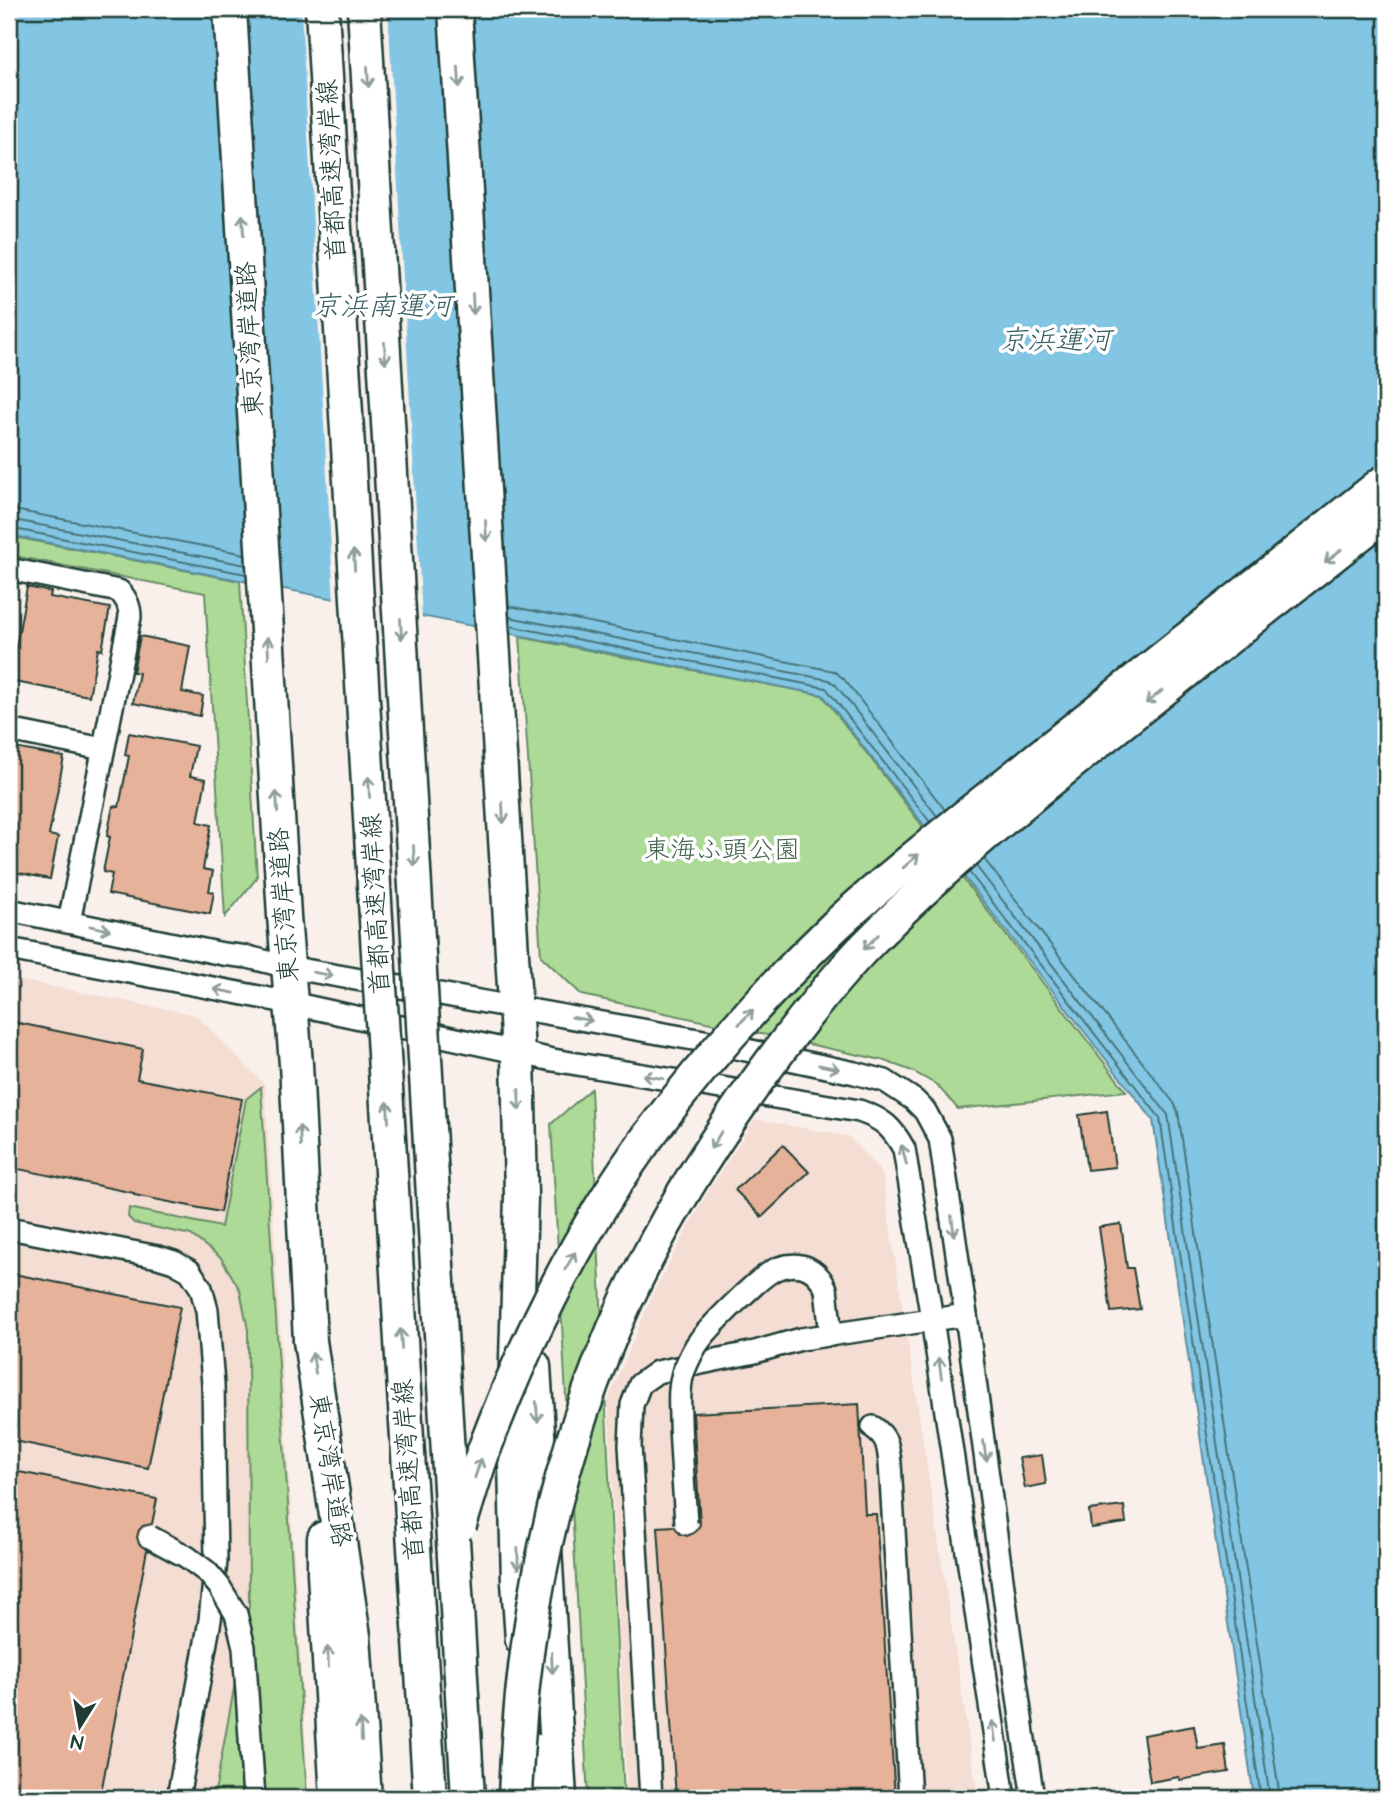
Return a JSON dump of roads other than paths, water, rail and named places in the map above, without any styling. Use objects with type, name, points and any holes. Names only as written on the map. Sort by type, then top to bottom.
[{"type":"highway","name":"東京湾岸道路","points":[[230,9],[272,715],[296,1063],[310,1341],[354,1636],[365,1798]]},
{"type":"highway","name":"首都高速湾岸線","points":[[322,9],[430,1798]]},
{"type":"highway","name":"首都高速湾岸線","points":[[364,9],[468,1798]]},
{"type":"highway","points":[[455,9],[518,1053],[520,1197],[514,1423],[518,1582],[532,1798]]},
{"type":"highway","points":[[411,1798],[429,1650],[448,1563],[483,1453],[522,1356],[566,1268],[648,1137],[736,1027],[836,925],[926,848],[1127,685],[1386,480]]},
{"type":"highway","points":[[515,1798],[523,1682],[531,1616],[560,1483],[575,1433],[601,1358],[627,1300],[685,1189],[721,1132],[763,1072],[860,953],[946,869],[1054,778],[1386,514]]},
{"type":"highway","points":[[520,1197],[540,1446],[560,1798]]},
{"type":"highway","points":[[325,1430],[324,1573],[337,1798]]},
{"type":"street","points":[[9,569],[119,591],[130,608],[69,922]]},
{"type":"street","points":[[9,730],[103,749]]},
{"type":"street","points":[[9,910],[288,967],[704,1041],[855,1073],[885,1081],[907,1095],[925,1111],[940,1139],[1033,1798]]},
{"type":"street","points":[[9,949],[291,1003],[518,1053],[859,1111],[886,1124],[896,1134],[904,1149],[1004,1798]]},
{"type":"street","points":[[9,1228],[158,1257],[190,1271],[201,1288],[207,1310],[213,1384],[216,1561],[210,1620],[178,1798]]},
{"type":"street","points":[[686,1523],[679,1392],[683,1374],[699,1341],[757,1282],[777,1268],[797,1266],[812,1269],[821,1278],[826,1289],[831,1335]]},
{"type":"street","points":[[651,1798],[630,1445],[632,1405],[640,1384],[657,1372],[755,1352],[801,1339],[966,1315]]},
{"type":"street","points":[[873,1427],[882,1433],[889,1454],[910,1798]]},
{"type":"street","points":[[150,1536],[207,1572],[236,1614],[244,1647],[254,1798]]},
{"type":"water","name":"京浜運河","points":[[9,9],[1386,9],[1386,1798],[1254,1798],[1153,1120],[823,695],[9,535]]},
{"type":"water label","name":"京浜南運河","points":[[382,306]]},
{"type":"park label","name":"東海ふ頭公園","points":[[722,850]]}]
